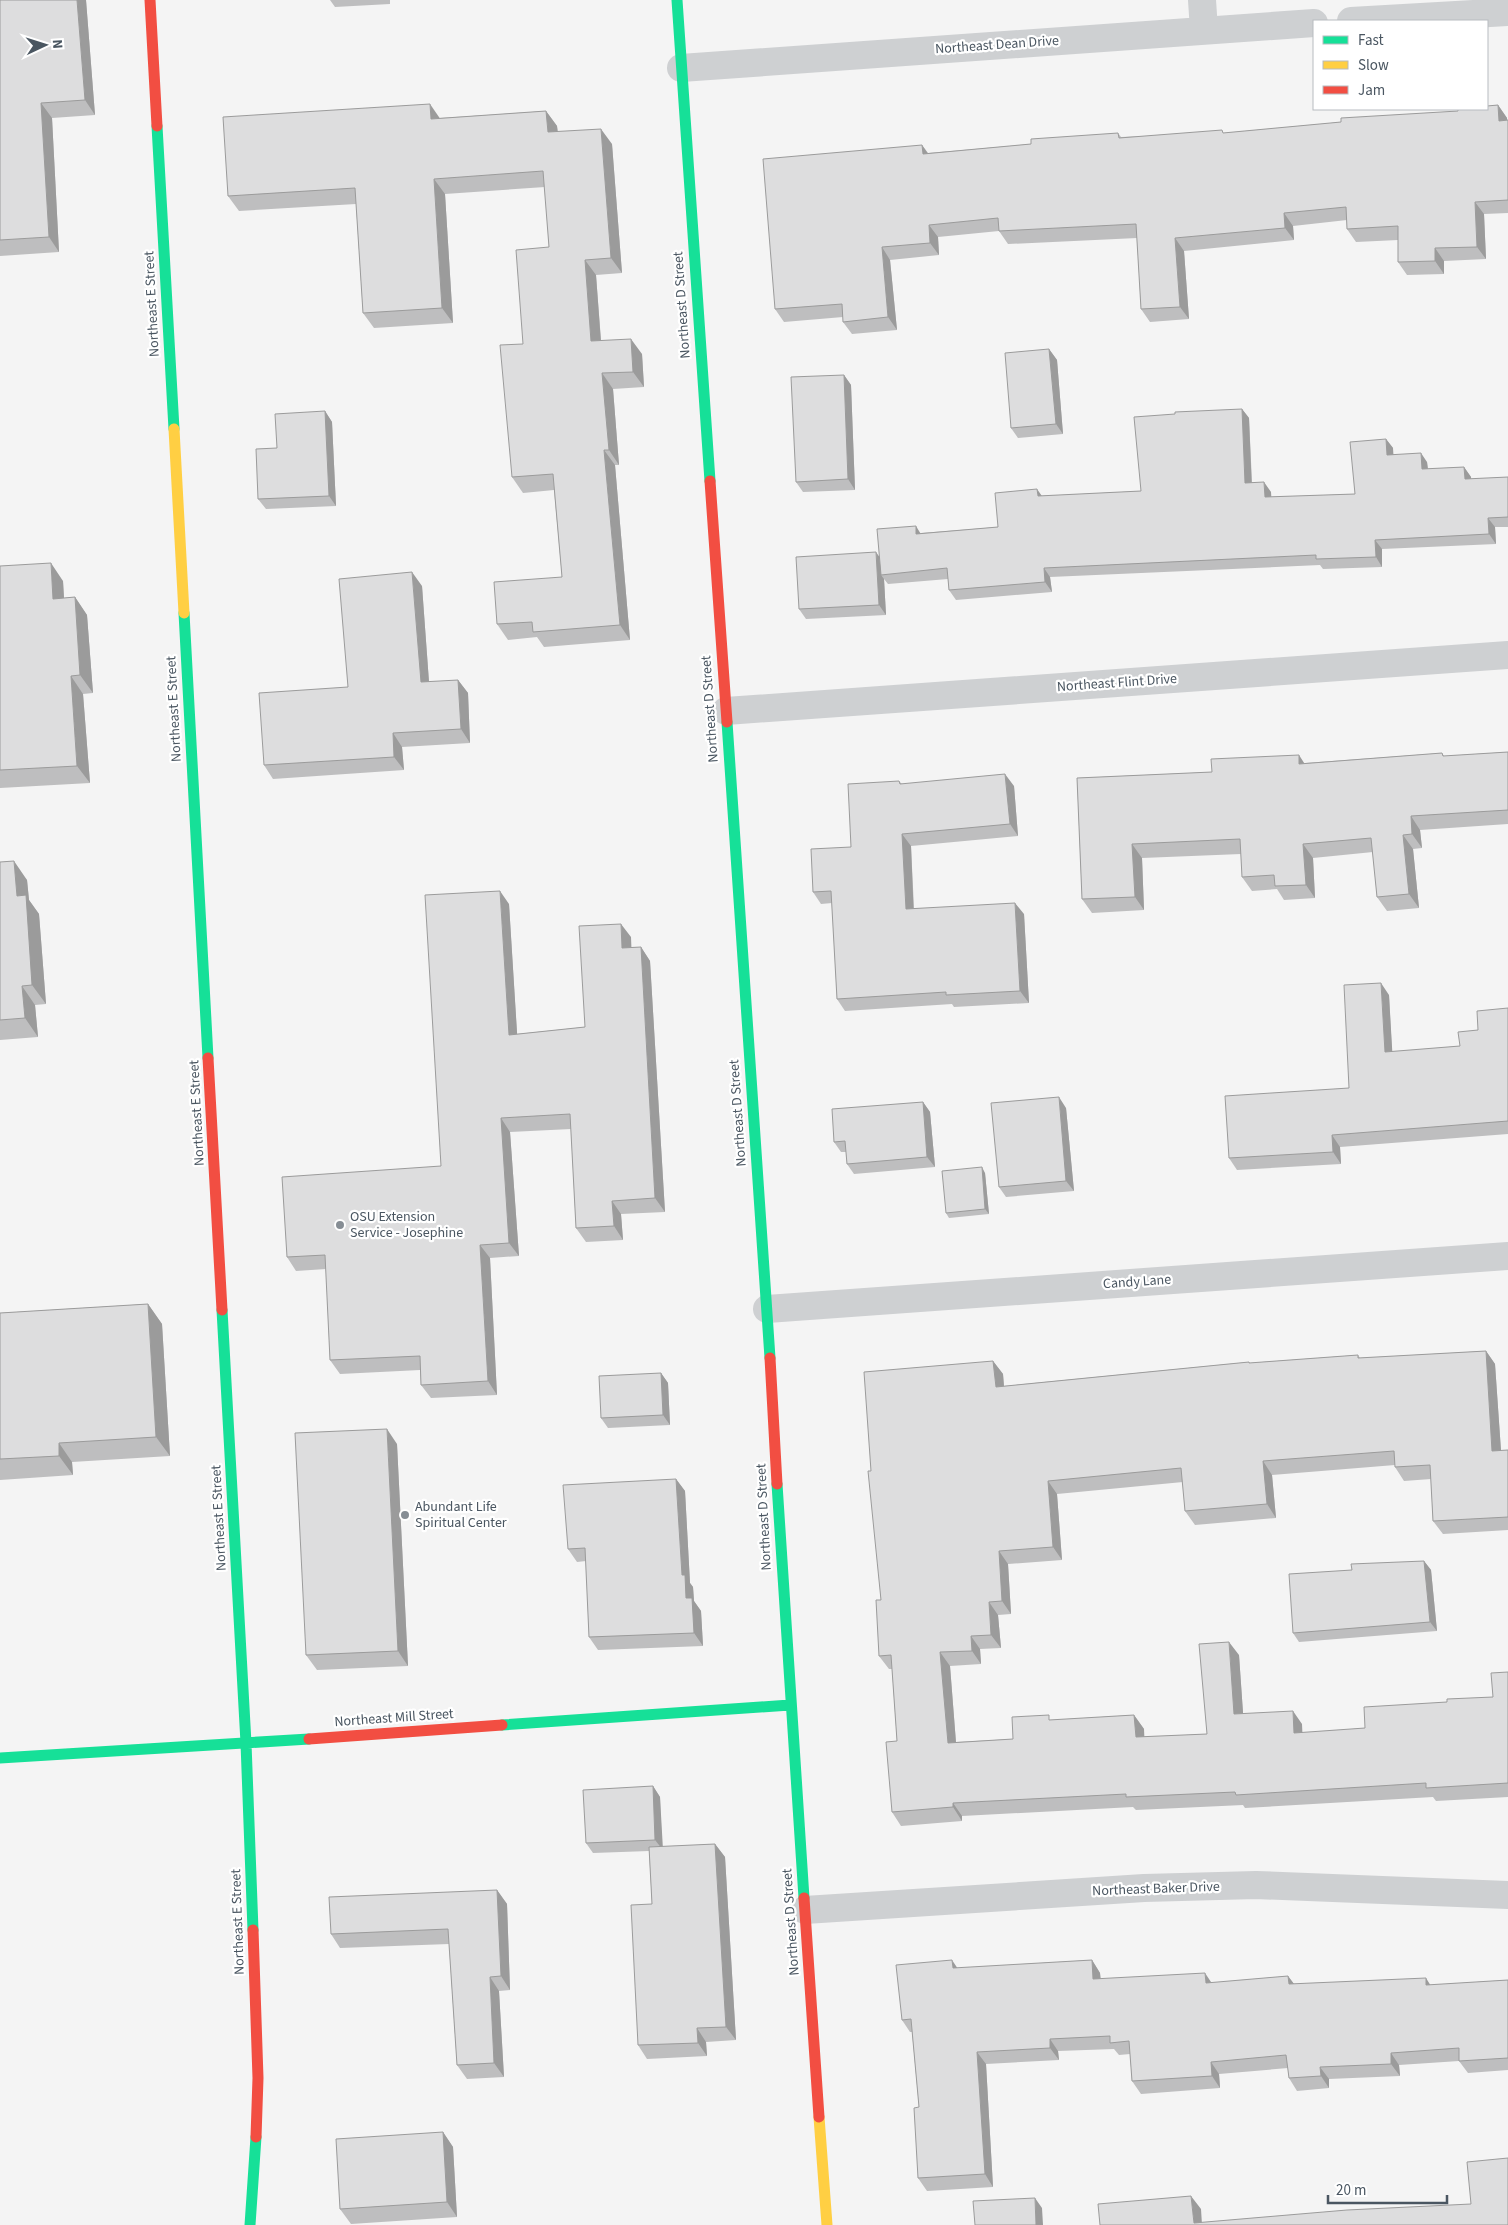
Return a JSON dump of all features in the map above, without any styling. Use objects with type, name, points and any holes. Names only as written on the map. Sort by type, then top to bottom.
[{"type":"street","name":"Northeast E Street","points":[[150,0],[246,1743],[258,2078],[255,2164],[250,2225]]},
{"type":"street","name":"Northeast D Street","points":[[676,0],[767,1309],[790,1705],[827,2225]]},
{"type":"street","points":[[1202,0],[1204,30]]},
{"type":"street","points":[[1368,20],[1508,12]]},
{"type":"street","name":"Northeast Dean Drive","points":[[681,68],[1313,23]]},
{"type":"street","name":"Northeast Flint Drive","points":[[726,711],[1508,655]]},
{"type":"street","name":"Candy Lane","points":[[767,1309],[1508,1256]]},
{"type":"street","name":"Northeast Mill Street","points":[[0,1758],[246,1743],[790,1705]]},
{"type":"street","name":"Northeast Baker Drive","points":[[805,1910],[1172,1887],[1256,1885],[1508,1895]]},
{"type":"building","points":[[0,0],[77,0],[85,100],[41,103],[49,237],[0,240]]},
{"type":"building","points":[[430,104],[431,119],[546,111],[548,132],[601,129],[611,258],[585,260],[591,341],[631,339],[633,372],[602,373],[609,450],[604,450],[620,625],[533,632],[532,622],[497,624],[494,582],[562,577],[553,474],[512,477],[500,345],[523,344],[516,250],[549,247],[543,171],[434,179],[442,308],[363,313],[355,188],[228,196],[223,117]]},
{"type":"building","points":[[1498,105],[1499,121],[1508,120],[1508,200],[1475,202],[1477,247],[1435,248],[1435,261],[1398,262],[1398,226],[1347,229],[1346,207],[1284,213],[1285,228],[1175,238],[1180,307],[1141,309],[1136,224],[999,231],[998,218],[929,225],[930,243],[882,247],[888,317],[843,322],[842,304],[775,309],[763,159],[922,145],[923,154],[1031,144],[1031,139],[1118,133],[1119,138],[1222,130],[1223,133],[1341,122],[1341,118],[1458,110],[1488,110],[1488,106]]},
{"type":"building","points":[[1049,349],[1056,424],[1011,428],[1005,353]]},
{"type":"building","points":[[844,375],[848,479],[796,482],[791,377]]},
{"type":"building","points":[[1242,409],[1245,483],[1264,482],[1265,497],[1355,494],[1350,442],[1386,439],[1387,455],[1421,453],[1422,469],[1464,467],[1465,479],[1508,477],[1508,517],[1488,518],[1489,534],[1375,540],[1376,557],[1316,559],[1316,555],[1044,568],[1045,582],[949,590],[947,568],[881,575],[877,529],[916,526],[916,534],[998,527],[995,493],[1037,489],[1038,496],[1141,491],[1134,417],[1175,414],[1175,412]]},
{"type":"building","points":[[325,411],[329,496],[258,499],[256,449],[277,448],[275,414]]},
{"type":"building","points":[[876,552],[879,605],[799,609],[796,557]]},
{"type":"building","points":[[51,563],[53,599],[75,597],[80,675],[71,676],[77,766],[0,770],[0,566]]},
{"type":"building","points":[[412,572],[421,682],[458,680],[461,729],[393,733],[394,757],[264,765],[259,693],[348,687],[339,579]]},
{"type":"building","points":[[1508,752],[1508,810],[1411,816],[1412,834],[1403,835],[1409,894],[1377,897],[1371,838],[1303,844],[1306,885],[1275,886],[1274,875],[1242,877],[1240,839],[1132,844],[1135,897],[1082,899],[1077,778],[1212,772],[1211,759],[1299,755],[1299,764],[1442,753],[1443,756]]},
{"type":"building","points":[[1005,774],[1010,824],[902,834],[906,909],[1015,903],[1020,991],[946,995],[946,992],[837,999],[831,891],[813,892],[811,849],[851,847],[848,784],[899,781],[900,784]]},
{"type":"building","points":[[14,861],[17,896],[26,895],[32,985],[22,986],[25,1018],[0,1020],[0,862]]},
{"type":"building","points":[[500,891],[509,1035],[585,1027],[579,926],[621,924],[622,948],[641,947],[655,1198],[612,1201],[614,1226],[576,1228],[570,1114],[501,1118],[509,1243],[480,1245],[488,1381],[421,1385],[420,1356],[330,1360],[325,1255],[287,1257],[282,1177],[441,1166],[425,895]]},
{"type":"building","points":[[1381,983],[1385,1052],[1460,1046],[1458,1032],[1478,1030],[1477,1011],[1508,1008],[1508,1121],[1332,1135],[1333,1152],[1229,1158],[1225,1096],[1349,1088],[1344,985]]},
{"type":"building","points":[[1059,1097],[1066,1181],[999,1187],[991,1103]]},
{"type":"building","points":[[923,1102],[927,1157],[847,1164],[845,1141],[834,1142],[832,1109]]},
{"type":"building","points":[[982,1167],[985,1209],[946,1213],[942,1171]]},
{"type":"building","points":[[148,1304],[156,1437],[59,1443],[59,1456],[0,1459],[0,1313]]},
{"type":"building","points":[[1486,1351],[1492,1451],[1508,1450],[1508,1517],[1433,1521],[1430,1465],[1395,1467],[1394,1451],[1263,1461],[1267,1504],[1185,1511],[1181,1468],[1048,1481],[1053,1547],[999,1551],[1002,1601],[989,1602],[991,1635],[971,1636],[972,1651],[940,1652],[948,1743],[1013,1739],[1012,1717],[1049,1715],[1049,1720],[1134,1715],[1136,1737],[1207,1734],[1199,1644],[1229,1642],[1234,1714],[1293,1711],[1294,1733],[1365,1728],[1364,1707],[1447,1702],[1447,1699],[1493,1697],[1491,1673],[1508,1672],[1508,1783],[1426,1788],[1426,1783],[1236,1795],[1235,1792],[1126,1797],[1126,1794],[953,1803],[953,1807],[892,1812],[886,1742],[897,1741],[891,1655],[879,1656],[876,1600],[881,1600],[868,1471],[871,1471],[864,1372],[993,1361],[996,1387],[1249,1362],[1358,1355],[1358,1358]]},
{"type":"building","points":[[661,1373],[663,1415],[601,1418],[599,1376]]},
{"type":"building","points":[[387,1429],[398,1651],[306,1655],[295,1433]]},
{"type":"building","points":[[676,1479],[682,1575],[685,1575],[686,1598],[692,1598],[694,1633],[589,1637],[585,1548],[568,1549],[563,1485]]},
{"type":"building","points":[[1424,1561],[1430,1622],[1293,1633],[1289,1574],[1352,1570],[1351,1564]]},
{"type":"building","points":[[653,1786],[655,1840],[586,1843],[583,1790]]},
{"type":"building","points":[[715,1844],[726,2027],[697,2028],[698,2043],[638,2045],[631,1905],[652,1904],[649,1847]]},
{"type":"building","points":[[497,1890],[501,1976],[490,1977],[494,2063],[457,2065],[448,1929],[331,1934],[329,1897]]},
{"type":"building","points":[[952,1960],[953,1968],[1092,1960],[1093,1979],[1205,1973],[1206,1983],[1288,1976],[1289,1984],[1426,1978],[1426,1985],[1508,1980],[1508,2058],[1459,2061],[1459,2048],[1391,2053],[1391,2064],[1320,2067],[1321,2076],[1289,2078],[1286,2055],[1211,2062],[1212,2076],[1132,2081],[1129,2041],[1110,2043],[1110,2036],[1050,2039],[1050,2048],[977,2052],[985,2174],[918,2178],[914,2108],[919,2107],[911,2019],[902,2020],[896,1965]]},
{"type":"building","points":[[443,2132],[447,2202],[340,2209],[336,2139]]},
{"type":"building","points":[[1508,2158],[1508,2225],[1100,2225],[1098,2204],[1191,2196],[1194,2223],[1347,2210],[1471,2204],[1467,2162]]},
{"type":"building","points":[[1035,2198],[1036,2225],[975,2225],[973,2201]]},
{"type":"traffic: fast","points":[[677,0],[710,481]]},
{"type":"traffic: fast","points":[[157,126],[174,429]]},
{"type":"traffic: fast","points":[[184,613],[208,1058]]},
{"type":"traffic: fast","points":[[727,722],[770,1358]]},
{"type":"traffic: fast","points":[[222,1310],[246,1743],[253,1930]]},
{"type":"traffic: fast","points":[[777,1484],[804,1898]]},
{"type":"traffic: fast","points":[[502,1725],[790,1705]]},
{"type":"traffic: fast","points":[[0,1758],[309,1739]]},
{"type":"traffic: fast","points":[[250,2225],[256,2137]]},
{"type":"traffic: slow","points":[[174,429],[184,613]]},
{"type":"traffic: slow","points":[[819,2117],[827,2225]]},
{"type":"traffic: jam","points":[[150,0],[157,126]]},
{"type":"traffic: jam","points":[[710,481],[727,722]]},
{"type":"traffic: jam","points":[[208,1058],[222,1310]]},
{"type":"traffic: jam","points":[[770,1358],[777,1484]]},
{"type":"traffic: jam","points":[[309,1739],[502,1725]]},
{"type":"traffic: jam","points":[[804,1898],[819,2117]]},
{"type":"traffic: jam","points":[[253,1930],[258,2078],[256,2137]]},
{"type":"place","name":"OSU Extension Service - Josephine","points":[[340,1225]]},
{"type":"place","name":"Abundant Life Spiritual Center","points":[[405,1515]]}]
